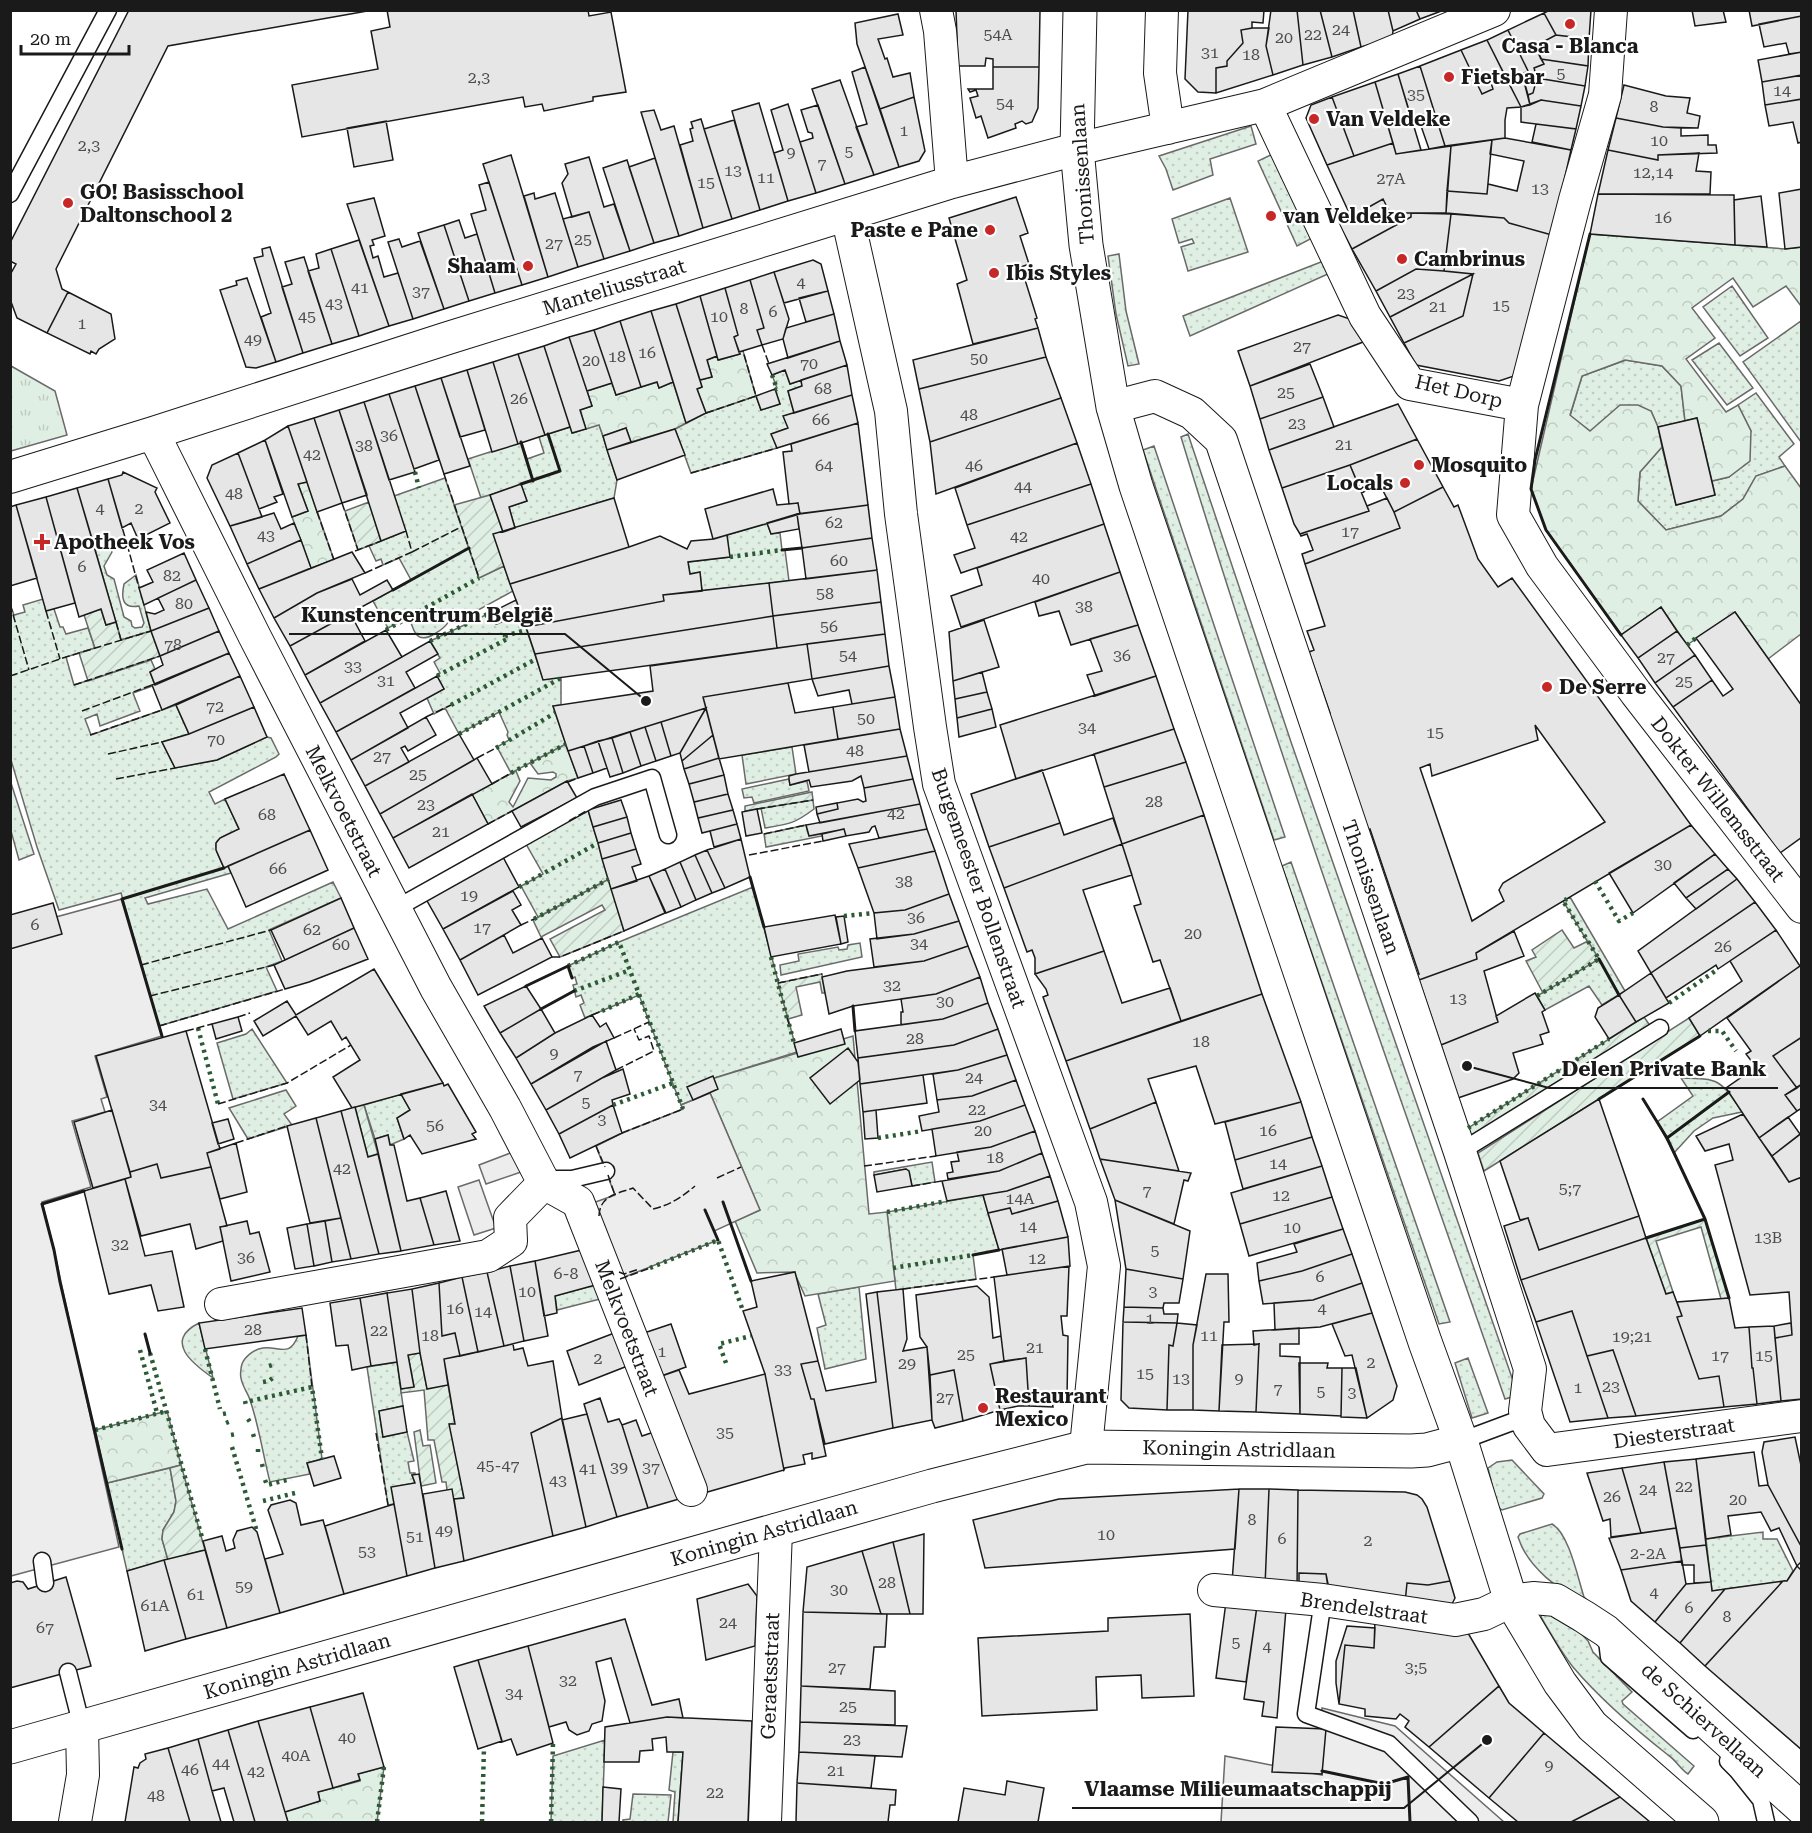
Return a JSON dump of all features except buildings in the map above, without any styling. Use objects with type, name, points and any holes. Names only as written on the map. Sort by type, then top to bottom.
[{"type":"main road","name":"Thonissenlaan","points":[[1080,10],[1077,149],[1086,245],[1113,406],[1140,497],[1461,1441]]},
{"type":"main road","name":"Koningin Astridlaan","points":[[10,1747],[932,1486],[1086,1447],[1411,1451],[1427,1450],[1461,1441]]},
{"type":"main road","points":[[1461,1441],[1511,1601],[1560,1683],[1592,1726],[1702,1822]]},
{"type":"street","points":[[936,10],[940,31],[952,182]]},
{"type":"street","points":[[1162,10],[1160,73],[1168,128]]},
{"type":"street","points":[[1077,149],[1265,105],[1494,10]]},
{"type":"street","name":"Het Dorp","points":[[1265,105],[1365,316],[1410,384],[1522,405],[1575,200],[1605,95],[1611,10]]},
{"type":"street","name":"Manteliusstraat","points":[[10,477],[459,334],[952,182],[1077,149]]},
{"type":"street","name":"Burgemeester Bollenstraat","points":[[847,215],[891,411],[901,514],[939,784],[1091,1202],[1104,1266],[1086,1447]]},
{"type":"street","name":"Thonissenlaan","points":[[1113,406],[1155,396],[1192,413],[1221,440],[1460,1152],[1530,1369],[1525,1410],[1538,1438]]},
{"type":"street","name":"Dokter Willemsstraat","points":[[1522,405],[1513,515],[1522,534],[1542,566],[1636,693],[1796,890]]},
{"type":"street","name":"Melkvoetstraat","points":[[153,433],[265,657],[436,988],[505,1108],[543,1181],[578,1202],[691,1490]]},
{"type":"street","points":[[221,1304],[488,1256],[511,1241],[510,1218],[543,1181]]},
{"type":"street","name":"Diesterstraat","points":[[1538,1438],[1802,1416]]},
{"type":"street","name":"Geraetsstraat","points":[[765,1822],[776,1530]]},
{"type":"street","name":"Brendelstraat","points":[[1214,1590],[1323,1600],[1455,1620],[1484,1614],[1511,1601]]},
{"type":"street","name":"de Schiervellaan","points":[[1511,1601],[1533,1598],[1556,1600],[1606,1631],[1802,1809]]},
{"type":"street","points":[[75,1822],[82,1775],[82,1727]]},
{"type":"lane","points":[[10,194],[108,10]]},
{"type":"lane","points":[[395,909],[594,797],[652,778],[669,835]]},
{"type":"lane","points":[[1460,1152],[1660,1028]]},
{"type":"lane","points":[[543,1181],[572,1179],[606,1171]]},
{"type":"lane","points":[[1461,1441],[1512,1422],[1538,1438]]},
{"type":"lane","points":[[42,1561],[45,1583]]},
{"type":"lane","points":[[1323,1600],[1306,1714],[1389,1744],[1470,1822]]},
{"type":"lane","name":"de Schiervellaan","points":[[1606,1631],[1609,1657],[1737,1770],[1761,1800],[1766,1822]]},
{"type":"lane","points":[[68,1672],[82,1727]]},
{"type":"green space","points":[[1251,126],[1256,144],[1210,159],[1213,175],[1173,190],[1159,156]]},
{"type":"green space","points":[[1275,153],[1316,236],[1297,246],[1258,161]]},
{"type":"green space","points":[[1230,198],[1248,252],[1188,271],[1181,247],[1194,243],[1192,239],[1179,243],[1172,219]]},
{"type":"green space","points":[[1590,234],[1785,249],[1801,247],[1801,306],[1786,286],[1753,307],[1733,278],[1692,308],[1715,338],[1686,359],[1726,412],[1738,405],[1751,431],[1750,461],[1729,477],[1712,481],[1697,418],[1685,421],[1681,386],[1662,366],[1625,360],[1582,376],[1570,415],[1590,431],[1620,405],[1638,405],[1651,411],[1658,427],[1662,447],[1640,472],[1638,501],[1666,530],[1721,516],[1743,499],[1756,476],[1785,466],[1801,488],[1801,634],[1768,659],[1735,612],[1687,645],[1661,607],[1621,635],[1546,530],[1531,489]]},
{"type":"green space","points":[[1119,254],[1126,311],[1139,364],[1128,366],[1116,314],[1108,256]]},
{"type":"green space","points":[[1326,260],[1330,273],[1190,336],[1183,316]]},
{"type":"green space","points":[[1732,286],[1768,338],[1740,356],[1703,307]]},
{"type":"green space","points":[[1801,321],[1801,442],[1743,362]]},
{"type":"green space","points":[[1719,343],[1753,388],[1727,405],[1692,360]]},
{"type":"green space","points":[[743,351],[756,396],[706,413],[697,389],[702,387],[700,380],[712,377],[707,360],[717,356],[719,360]]},
{"type":"green space","points":[[1626,360],[1662,366],[1681,386],[1685,421],[1658,427],[1651,411],[1590,431],[1570,416],[1582,376]]},
{"type":"green space","points":[[11,366],[55,391],[67,435],[11,451]]},
{"type":"green space","points":[[785,370],[790,384],[801,380],[802,386],[788,391],[794,413],[788,428],[772,434],[777,448],[691,473],[675,429],[706,413],[756,396],[761,410],[780,404],[772,375]]},
{"type":"green space","points":[[657,382],[659,388],[673,382],[686,423],[675,429],[631,442],[626,428],[603,436],[599,425],[586,429],[580,410],[592,406],[587,391],[612,383],[616,395]]},
{"type":"green space","points":[[1756,393],[1794,444],[1779,457],[1785,466],[1756,476],[1743,499],[1721,516],[1666,530],[1638,501],[1640,472],[1662,447],[1676,505],[1715,495],[1712,481],[1729,477],[1751,431],[1738,405]]},
{"type":"green space","points":[[599,424],[617,480],[614,498],[515,528],[509,507],[527,501],[521,485],[481,498],[468,459],[521,442],[527,459],[544,453],[539,437],[570,427],[573,433]]},
{"type":"green space","points":[[1188,434],[1291,742],[1518,1395],[1505,1399],[1338,919],[1257,679],[1181,437]]},
{"type":"green space","points":[[1154,446],[1285,837],[1274,840],[1143,450]]},
{"type":"green space","points":[[445,478],[479,578],[504,566],[513,591],[460,620],[449,621],[434,634],[425,638],[417,635],[409,617],[388,628],[373,601],[411,580],[399,558],[383,565],[381,559],[376,561],[369,546],[405,531],[394,496]]},
{"type":"green space","points":[[307,482],[334,560],[311,568],[292,517],[308,511],[298,484]]},
{"type":"green space","points":[[490,495],[503,532],[504,566],[479,578],[454,505]]},
{"type":"green space","points":[[369,502],[381,541],[358,550],[345,511]]},
{"type":"green space","points":[[767,523],[771,534],[780,533],[789,581],[702,591],[700,573],[690,574],[688,562],[729,557],[727,535]]},
{"type":"green space","points":[[108,537],[112,552],[104,566],[107,575],[114,579],[124,617],[131,621],[135,628],[142,627],[144,623],[139,606],[129,606],[123,598],[124,584],[136,575],[151,631],[121,640],[93,542]]},
{"type":"green space","points":[[43,599],[54,609],[60,627],[63,627],[66,634],[88,628],[95,648],[66,657],[74,685],[151,660],[155,669],[150,672],[155,685],[133,693],[140,711],[100,726],[97,714],[85,719],[91,735],[176,705],[189,734],[162,742],[175,768],[217,760],[267,737],[271,738],[279,754],[276,757],[209,792],[215,804],[225,799],[239,829],[216,842],[217,852],[224,868],[228,866],[231,873],[145,898],[148,904],[207,889],[228,929],[333,882],[341,898],[269,930],[282,961],[266,967],[277,991],[159,1026],[121,893],[59,910],[11,760],[10,604],[14,615],[25,612],[23,605]]},
{"type":"green space","points":[[101,609],[106,625],[116,622],[121,640],[151,631],[160,656],[88,681],[79,653],[95,648],[84,615]]},
{"type":"green space","points":[[490,613],[497,624],[521,613],[543,679],[561,678],[561,705],[553,706],[566,744],[511,773],[497,747],[509,740],[499,712],[459,734],[445,708],[434,714],[427,698],[444,689],[437,676],[440,673],[434,662],[440,658],[430,641]]},
{"type":"green space","points":[[566,744],[578,778],[567,781],[488,824],[472,794],[516,771],[520,781],[509,802],[513,807],[528,778],[551,780],[556,777],[553,772],[538,774],[530,763]]},
{"type":"green space","points":[[792,747],[796,774],[746,784],[742,755]]},
{"type":"green space","points":[[789,779],[790,785],[807,781],[809,791],[754,803],[752,797],[744,798],[742,789]]},
{"type":"green space","points":[[10,780],[34,854],[19,860],[11,831]]},
{"type":"green space","points":[[812,792],[813,800],[745,811],[745,806]]},
{"type":"green space","points":[[813,800],[814,809],[796,821],[765,828],[761,808]]},
{"type":"green space","points":[[588,810],[609,879],[538,917],[521,886],[543,874],[526,844]]},
{"type":"green space","points":[[806,825],[809,836],[822,834],[822,836],[766,847],[764,834]]},
{"type":"green space","points":[[1291,862],[1450,1322],[1439,1324],[1282,866]]},
{"type":"green space","points":[[609,879],[624,931],[560,957],[550,939],[605,910],[602,905],[541,937],[533,920]]},
{"type":"green space","points":[[753,887],[797,1052],[705,1081],[710,1093],[681,1105],[639,995],[585,1018],[580,1005],[584,1003],[581,995],[576,997],[573,985],[577,984],[568,966],[619,942]]},
{"type":"green space","points":[[1570,897],[1625,991],[1602,1005],[1589,986],[1545,1010],[1537,996],[1598,959],[1563,901]]},
{"type":"green space","points":[[1562,930],[1574,948],[1588,941],[1599,959],[1543,993],[1526,961],[1536,957],[1532,950]]},
{"type":"green space","points":[[860,943],[862,957],[781,975],[780,965],[799,961],[798,954],[838,947],[839,950],[847,949],[848,945]]},
{"type":"green space","points":[[822,974],[825,993],[822,993],[820,982],[796,987],[802,1015],[788,1019],[778,983]]},
{"type":"green space","points":[[1644,1017],[1651,1027],[1472,1140],[1468,1128]]},
{"type":"green space","points":[[1689,1018],[1700,1036],[1484,1171],[1478,1153]]},
{"type":"green space","points":[[252,1029],[287,1083],[233,1099],[217,1043],[246,1034]]},
{"type":"green space","points":[[853,1036],[869,1214],[887,1212],[895,1281],[805,1296],[794,1272],[757,1273],[735,1221],[760,1210],[705,1081]]},
{"type":"green space","points":[[1681,1078],[1712,1080],[1718,1083],[1729,1093],[1742,1112],[1713,1118],[1694,1131],[1674,1153],[1657,1122],[1693,1096]]},
{"type":"green space","points":[[286,1090],[296,1106],[284,1114],[292,1125],[248,1139],[229,1108]]},
{"type":"green space","points":[[401,1094],[410,1110],[397,1118],[404,1139],[390,1145],[388,1135],[375,1139],[364,1105]]},
{"type":"green space","points":[[364,1105],[378,1154],[368,1157],[355,1107]]},
{"type":"green space","points":[[932,1162],[935,1182],[912,1186],[909,1172],[906,1169],[874,1175],[874,1172]]},
{"type":"green space","points":[[983,1195],[999,1250],[973,1255],[976,1279],[896,1290],[887,1212]]},
{"type":"green space","points":[[1705,1219],[1729,1298],[1721,1299],[1701,1227],[1656,1241],[1673,1292],[1666,1294],[1646,1238]]},
{"type":"green space","points":[[599,1284],[604,1298],[557,1310],[555,1296]]},
{"type":"green space","points":[[859,1287],[866,1359],[825,1369],[817,1328],[826,1325],[818,1294]]},
{"type":"green space","points":[[199,1323],[213,1378],[190,1359],[182,1345],[183,1337],[188,1330]]},
{"type":"green space","points":[[306,1335],[322,1459],[307,1463],[310,1474],[270,1482],[253,1410],[242,1381],[242,1365],[248,1356],[257,1350],[269,1348],[284,1350],[295,1343],[298,1336]]},
{"type":"green space","points":[[420,1353],[427,1388],[448,1385],[455,1424],[450,1424],[464,1498],[454,1499],[447,1490],[446,1482],[442,1482],[434,1440],[428,1440],[424,1390],[401,1393],[401,1389],[414,1387],[408,1355]]},
{"type":"green space","points":[[1468,1358],[1488,1413],[1472,1418],[1455,1363]]},
{"type":"green space","points":[[397,1362],[403,1406],[379,1411],[383,1437],[407,1432],[414,1461],[408,1462],[410,1473],[415,1473],[412,1475],[415,1483],[392,1487],[394,1504],[388,1505],[367,1367]]},
{"type":"green space","points":[[167,1411],[181,1465],[107,1483],[95,1430]]},
{"type":"green space","points":[[420,1430],[423,1446],[430,1445],[436,1483],[421,1486],[414,1432]]},
{"type":"green space","points":[[1512,1460],[1544,1494],[1542,1498],[1502,1510],[1497,1506],[1488,1468],[1497,1462]]},
{"type":"green space","points":[[181,1465],[205,1550],[168,1560],[162,1539],[163,1530],[174,1512],[176,1501],[170,1468]]},
{"type":"green space","points":[[170,1468],[176,1501],[174,1512],[163,1530],[162,1539],[168,1560],[127,1571],[107,1483]]},
{"type":"green space","points":[[1552,1524],[1558,1529],[1568,1546],[1584,1597],[1589,1602],[1556,1586],[1537,1568],[1522,1548],[1518,1537],[1520,1534]]},
{"type":"green space","points":[[1763,1532],[1763,1539],[1777,1539],[1793,1571],[1787,1581],[1712,1591],[1706,1539]]},
{"type":"green space","points":[[1543,1611],[1574,1626],[1588,1641],[1593,1652],[1632,1692],[1622,1701],[1623,1704],[1694,1766],[1688,1774],[1619,1714],[1584,1679],[1552,1636],[1541,1617]]},
{"type":"green space","points":[[605,1740],[602,1822],[551,1822],[553,1756]]},
{"type":"green space","points":[[673,1752],[683,1752],[678,1822],[673,1822],[675,1792],[669,1790]]},
{"type":"green space","points":[[384,1767],[377,1822],[288,1822],[285,1812],[320,1801],[318,1792],[360,1781],[358,1774]]},
{"type":"green space","points":[[633,1794],[671,1795],[668,1822],[623,1822],[623,1820],[630,1819]]},
{"type":"shaded area","points":[[122,899],[162,1036],[95,1056],[107,1097],[101,1099],[105,1112],[72,1121],[91,1187],[42,1202],[119,1547],[11,1576],[11,949],[56,917]]},
{"type":"shaded area","points":[[710,1093],[760,1210],[714,1231],[718,1240],[617,1280],[590,1204],[615,1195],[596,1146],[683,1109],[681,1105]]},
{"type":"shaded area","points":[[513,1152],[521,1172],[486,1184],[479,1165]]},
{"type":"shaded area","points":[[479,1180],[496,1228],[474,1235],[458,1187]]},
{"type":"shaded area","points":[[1322,1708],[1395,1726],[1504,1822],[1221,1822],[1225,1756],[1322,1775]]},
{"type":"hedge","points":[[772,375],[777,389],[775,390]]},
{"type":"hedge","points":[[415,472],[419,488]]},
{"type":"hedge","points":[[730,557],[782,550]]},
{"type":"hedge","points":[[386,630],[479,578]]},
{"type":"hedge","points":[[430,641],[490,613]]},
{"type":"hedge","points":[[437,676],[507,639],[505,636],[526,630]]},
{"type":"hedge","points":[[1687,645],[1696,638]]},
{"type":"hedge","points":[[451,705],[536,659]]},
{"type":"hedge","points":[[459,734],[561,678]]},
{"type":"hedge","points":[[496,748],[555,713]]},
{"type":"hedge","points":[[511,773],[566,744]]},
{"type":"hedge","points":[[519,887],[598,843]]},
{"type":"hedge","points":[[534,919],[609,879]]},
{"type":"hedge","points":[[1595,881],[1619,921],[1633,913]]},
{"type":"hedge","points":[[1537,996],[1599,959],[1563,901],[1567,899]]},
{"type":"hedge","points":[[844,916],[874,913]]},
{"type":"hedge","points":[[568,966],[619,942],[683,1109]]},
{"type":"hedge","points":[[771,957],[787,1018]]},
{"type":"hedge","points":[[1669,1003],[1718,969]]},
{"type":"hedge","points":[[574,991],[630,970]]},
{"type":"hedge","points":[[602,1011],[639,994]]},
{"type":"hedge","points":[[789,1024],[794,1043]]},
{"type":"hedge","points":[[198,1028],[218,1104]]},
{"type":"hedge","points":[[1708,1031],[1722,1031],[1736,1051]]},
{"type":"hedge","points":[[1468,1128],[1609,1039]]},
{"type":"hedge","points":[[613,1105],[673,1083]]},
{"type":"hedge","points":[[878,1138],[922,1131]]},
{"type":"hedge","points":[[887,1212],[947,1201]]},
{"type":"hedge","points":[[650,1268],[718,1240],[743,1311]]},
{"type":"hedge","points":[[893,1268],[973,1255]]},
{"type":"hedge","points":[[726,1363],[719,1344],[751,1336]]},
{"type":"hedge","points":[[205,1349],[220,1409]]},
{"type":"hedge","points":[[140,1350],[157,1413]]},
{"type":"hedge","points":[[150,1353],[203,1541]]},
{"type":"hedge","points":[[263,1382],[274,1377]]},
{"type":"hedge","points":[[250,1401],[312,1387],[322,1459]]},
{"type":"hedge","points":[[245,1401],[246,1405]]},
{"type":"hedge","points":[[95,1430],[167,1411]]},
{"type":"hedge","points":[[223,1414],[228,1413]]},
{"type":"hedge","points":[[226,1423],[231,1421]]},
{"type":"hedge","points":[[231,1435],[236,1434]]},
{"type":"hedge","points":[[232,1447],[257,1532]]},
{"type":"hedge","points":[[258,1449],[258,1454]]},
{"type":"hedge","points":[[262,1464],[263,1468]]},
{"type":"hedge","points":[[265,1480],[267,1485],[291,1479]]},
{"type":"hedge","points":[[263,1501],[295,1493]]},
{"type":"hedge","points":[[551,1822],[553,1743]]},
{"type":"hedge","points":[[482,1822],[484,1747]]},
{"type":"hedge","points":[[377,1822],[384,1767]]},
{"type":"fence","points":[[762,345],[769,364]]},
{"type":"fence","points":[[706,413],[756,396],[743,351]]},
{"type":"fence","points":[[691,473],[777,448]]},
{"type":"fence","points":[[444,474],[479,578]]},
{"type":"fence","points":[[342,503],[358,550]]},
{"type":"fence","points":[[317,512],[334,560]]},
{"type":"fence","points":[[412,552],[461,527]]},
{"type":"fence","points":[[365,573],[412,552],[406,531]]},
{"type":"fence","points":[[355,551],[381,541]]},
{"type":"fence","points":[[127,544],[139,588]]},
{"type":"fence","points":[[10,604],[29,670]]},
{"type":"fence","points":[[46,611],[60,659]]},
{"type":"fence","points":[[116,622],[121,640]]},
{"type":"fence","points":[[10,676],[151,631]]},
{"type":"fence","points":[[74,685],[160,656]]},
{"type":"fence","points":[[82,711],[152,685]]},
{"type":"fence","points":[[426,717],[451,705]]},
{"type":"fence","points":[[90,735],[162,710]]},
{"type":"fence","points":[[108,754],[162,742]]},
{"type":"fence","points":[[477,758],[496,748]]},
{"type":"fence","points":[[116,779],[175,768]]},
{"type":"fence","points":[[492,784],[511,773]]},
{"type":"fence","points":[[568,782],[578,778]]},
{"type":"fence","points":[[757,809],[813,800]]},
{"type":"fence","points":[[569,821],[588,810]]},
{"type":"fence","points":[[488,824],[512,811]]},
{"type":"fence","points":[[764,834],[806,825]]},
{"type":"fence","points":[[749,855],[823,841]]},
{"type":"fence","points":[[521,925],[534,919]]},
{"type":"fence","points":[[141,965],[271,930]]},
{"type":"fence","points":[[552,957],[560,957],[624,931]]},
{"type":"fence","points":[[150,996],[274,965]]},
{"type":"fence","points":[[778,983],[822,974]]},
{"type":"fence","points":[[159,1026],[285,989]]},
{"type":"fence","points":[[592,1015],[602,1011]]},
{"type":"fence","points":[[238,1017],[250,1013]]},
{"type":"fence","points":[[787,1018],[789,1024]]},
{"type":"fence","points":[[614,1038],[649,1022]]},
{"type":"fence","points":[[186,1031],[212,1024]]},
{"type":"fence","points":[[616,1070],[654,1051],[649,1036],[639,1040],[634,1029]]},
{"type":"fence","points":[[218,1104],[287,1083],[351,1045]]},
{"type":"fence","points":[[622,1133],[683,1109]]},
{"type":"fence","points":[[236,1143],[287,1126]]},
{"type":"fence","points":[[596,1146],[605,1167]]},
{"type":"fence","points":[[864,1166],[936,1156]]},
{"type":"fence","points":[[717,1178],[741,1167]]},
{"type":"fence","points":[[608,1175],[615,1195]]},
{"type":"fence","points":[[912,1186],[942,1181]]},
{"type":"fence","points":[[599,1216],[606,1199],[633,1188],[653,1209],[676,1200],[695,1186]]},
{"type":"fence","points":[[620,1279],[650,1268]]},
{"type":"fence","points":[[619,1272],[624,1274],[639,1269]]},
{"type":"fence","points":[[903,1289],[994,1277]]},
{"type":"fence","points":[[306,1335],[312,1387]]},
{"type":"fence","points":[[376,1433],[388,1505]]},
{"type":"wall","points":[[1590,234],[1535,460],[1531,489],[1546,530],[1621,635]]},
{"type":"wall","points":[[521,484],[560,471],[548,434]]},
{"type":"wall","points":[[521,442],[533,481]]},
{"type":"wall","points":[[393,590],[469,548]]},
{"type":"wall","points":[[782,550],[802,548]]},
{"type":"wall","points":[[162,1036],[122,899],[224,868]]},
{"type":"wall","points":[[750,877],[764,927]]},
{"type":"wall","points":[[1599,959],[1619,995]]},
{"type":"wall","points":[[526,986],[568,966],[572,978]]},
{"type":"wall","points":[[541,1009],[574,991]]},
{"type":"wall","points":[[853,1006],[855,1031]]},
{"type":"wall","points":[[1599,1099],[1700,1036]]},
{"type":"wall","points":[[1667,1138],[1729,1092]]},
{"type":"wall","points":[[1643,1099],[1667,1138],[1705,1219],[1729,1298]]},
{"type":"wall","points":[[84,1191],[42,1204],[122,1549]]},
{"type":"wall","points":[[723,1202],[751,1281]]},
{"type":"wall","points":[[705,1210],[718,1240]]},
{"type":"wall","points":[[1646,1238],[1705,1219]]},
{"type":"wall","points":[[973,1255],[999,1250]]},
{"type":"wall","points":[[145,1334],[150,1353]]},
{"type":"wall","points":[[1322,1771],[1384,1784],[1408,1777],[1410,1822]]},
{"type":"place","name":"Casa - Blanca","points":[[1570,24]]},
{"type":"place","name":"Fietsbar","points":[[1449,77]]},
{"type":"place","name":"Van Veldeke","points":[[1314,119]]},
{"type":"place","name":"GO! Basisschool Daltonschool 2","points":[[68,203]]},
{"type":"place","name":"van Veldeke","points":[[1271,216]]},
{"type":"place","name":"Paste e Pane","points":[[990,230]]},
{"type":"place","name":"Cambrinus","points":[[1402,259]]},
{"type":"place","name":"Shaam","points":[[528,266]]},
{"type":"place","name":"Ibis Styles","points":[[994,273]]},
{"type":"place","name":"Mosquito","points":[[1419,465]]},
{"type":"place","name":"Locals","points":[[1405,483]]},
{"type":"place","name":"Apotheek Vos","points":[[42,542]]},
{"type":"place","name":"De Serre","points":[[1547,687]]},
{"type":"place","name":"Kunstencentrum België","points":[[646,701]]},
{"type":"place","name":"Delen Private Bank","points":[[1467,1066]]},
{"type":"place","name":"Restaurant Mexico","points":[[983,1408]]},
{"type":"place","name":"Vlaamse Milieumaatschappij","points":[[1487,1740]]}]
